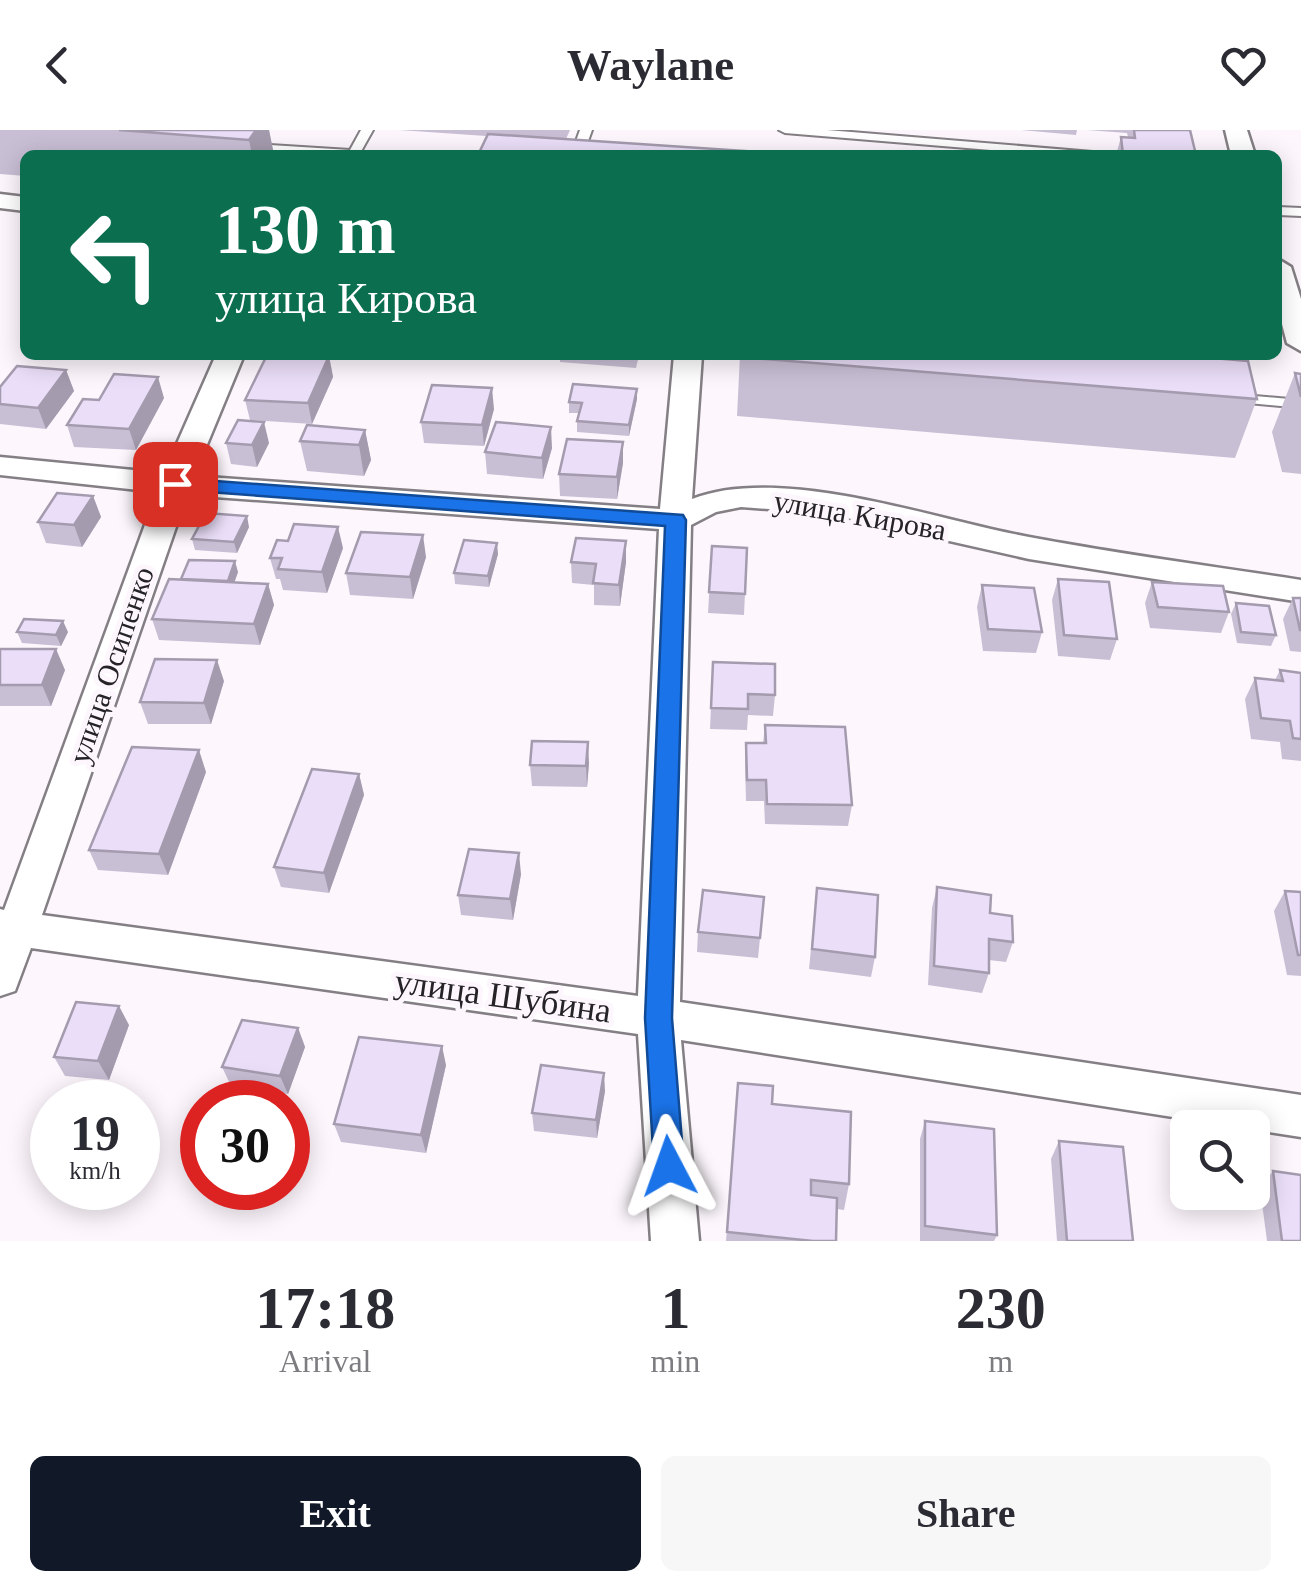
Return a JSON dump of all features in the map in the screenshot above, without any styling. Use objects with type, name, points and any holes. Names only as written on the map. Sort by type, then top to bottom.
[{"type":"street","points":[[1282,281],[1301,344]]},
{"type":"street","name":"улица Осипенко","points":[[0,978],[9,927],[175,484],[228,360]]},
{"type":"street","points":[[675,1241],[658,1018],[676,520],[688,360]]},
{"type":"street","name":"улица Кирова","points":[[0,466],[175,484],[676,520],[707,504],[742,497],[826,503],[1029,548],[1301,591]]},
{"type":"street","name":"улица Шубина","points":[[9,927],[658,1018],[1301,1116]]},
{"type":"lane","points":[[785,130],[1031,150]]},
{"type":"lane","points":[[239,146],[296,150]]},
{"type":"lane","points":[[1208,396],[1301,404]]},
{"type":"building","points":[[119,130],[256,130],[249,140]]},
{"type":"building","points":[[1134,130],[1190,130],[1195,150],[1122,150],[1121,137],[1135,138]]},
{"type":"building","points":[[488,134],[730,150],[480,150]]},
{"type":"building","points":[[265,360],[327,360],[308,403],[245,400]]},
{"type":"building","points":[[777,360],[1236,360],[1248,361],[1257,399]]},
{"type":"building","points":[[17,366],[66,370],[38,408],[0,404],[0,387]]},
{"type":"building","points":[[1295,373],[1301,374],[1301,397]]},
{"type":"building","points":[[114,374],[158,377],[129,429],[67,425],[83,399],[99,400]]},
{"type":"building","points":[[573,384],[637,389],[629,425],[577,421],[582,403],[569,402]]},
{"type":"building","points":[[432,385],[492,388],[482,425],[421,422]]},
{"type":"building","points":[[238,420],[264,422],[252,445],[226,443]]},
{"type":"building","points":[[496,422],[551,427],[542,458],[485,452]]},
{"type":"building","points":[[307,425],[365,430],[359,445],[300,441]]},
{"type":"building","points":[[567,439],[623,442],[617,477],[559,474]]},
{"type":"building","points":[[57,493],[93,496],[74,525],[38,522]]},
{"type":"building","points":[[206,513],[247,516],[234,542],[192,539]]},
{"type":"building","points":[[294,524],[338,527],[322,572],[278,569],[282,558],[270,558],[277,540],[288,541]]},
{"type":"building","points":[[361,532],[423,535],[410,577],[346,573]]},
{"type":"building","points":[[576,538],[626,541],[619,585],[593,583],[596,564],[571,562]]},
{"type":"building","points":[[464,540],[497,543],[488,576],[454,573]]},
{"type":"building","points":[[712,546],[747,548],[745,594],[709,592]]},
{"type":"building","points":[[189,560],[235,561],[228,581],[181,579]]},
{"type":"building","points":[[169,579],[268,584],[254,624],[152,619]]},
{"type":"building","points":[[1058,579],[1109,582],[1117,639],[1064,635]]},
{"type":"building","points":[[1152,582],[1223,586],[1229,612],[1158,607]]},
{"type":"building","points":[[982,585],[1034,588],[1042,632],[988,629]]},
{"type":"building","points":[[1293,598],[1301,598],[1301,630],[1300,630]]},
{"type":"building","points":[[1236,603],[1269,606],[1276,635],[1241,632]]},
{"type":"building","points":[[24,619],[63,621],[56,635],[17,632]]},
{"type":"building","points":[[0,649],[56,649],[42,685],[0,685]]},
{"type":"building","points":[[155,659],[217,660],[204,703],[140,702]]},
{"type":"building","points":[[713,662],[775,664],[775,695],[748,694],[748,709],[711,708]]},
{"type":"building","points":[[1280,670],[1301,673],[1301,739],[1293,738],[1290,721],[1261,718],[1255,678],[1283,681]]},
{"type":"building","points":[[765,725],[845,727],[852,805],[767,804],[766,780],[747,780],[746,743],[766,743]]},
{"type":"building","points":[[532,741],[588,742],[586,766],[530,765]]},
{"type":"building","points":[[132,747],[199,750],[159,854],[89,850]]},
{"type":"building","points":[[312,769],[359,774],[324,873],[274,867]]},
{"type":"building","points":[[469,849],[519,853],[510,899],[458,895]]},
{"type":"building","points":[[937,887],[991,895],[990,913],[1012,916],[1013,942],[989,939],[989,973],[934,966]]},
{"type":"building","points":[[817,888],[878,895],[875,957],[812,949]]},
{"type":"building","points":[[703,890],[764,897],[760,938],[698,932]]},
{"type":"building","points":[[1285,891],[1301,892],[1301,955],[1298,955]]},
{"type":"building","points":[[76,1002],[119,1006],[98,1061],[54,1057]]},
{"type":"building","points":[[242,1020],[298,1028],[280,1076],[222,1067]]},
{"type":"building","points":[[359,1037],[442,1046],[421,1135],[334,1124]]},
{"type":"building","points":[[541,1065],[604,1073],[596,1120],[532,1113]]},
{"type":"building","points":[[738,1083],[773,1086],[772,1104],[851,1112],[849,1184],[811,1180],[811,1195],[837,1198],[836,1241],[727,1232]]},
{"type":"building","points":[[925,1121],[994,1129],[997,1235],[925,1226]]},
{"type":"building","points":[[1059,1141],[1123,1147],[1133,1241],[1067,1241]]},
{"type":"building","points":[[1273,1171],[1301,1175],[1301,1241],[1282,1241]]},
{"type":"route","points":[[175,484],[676,520],[658,1018],[669,1166]]}]
